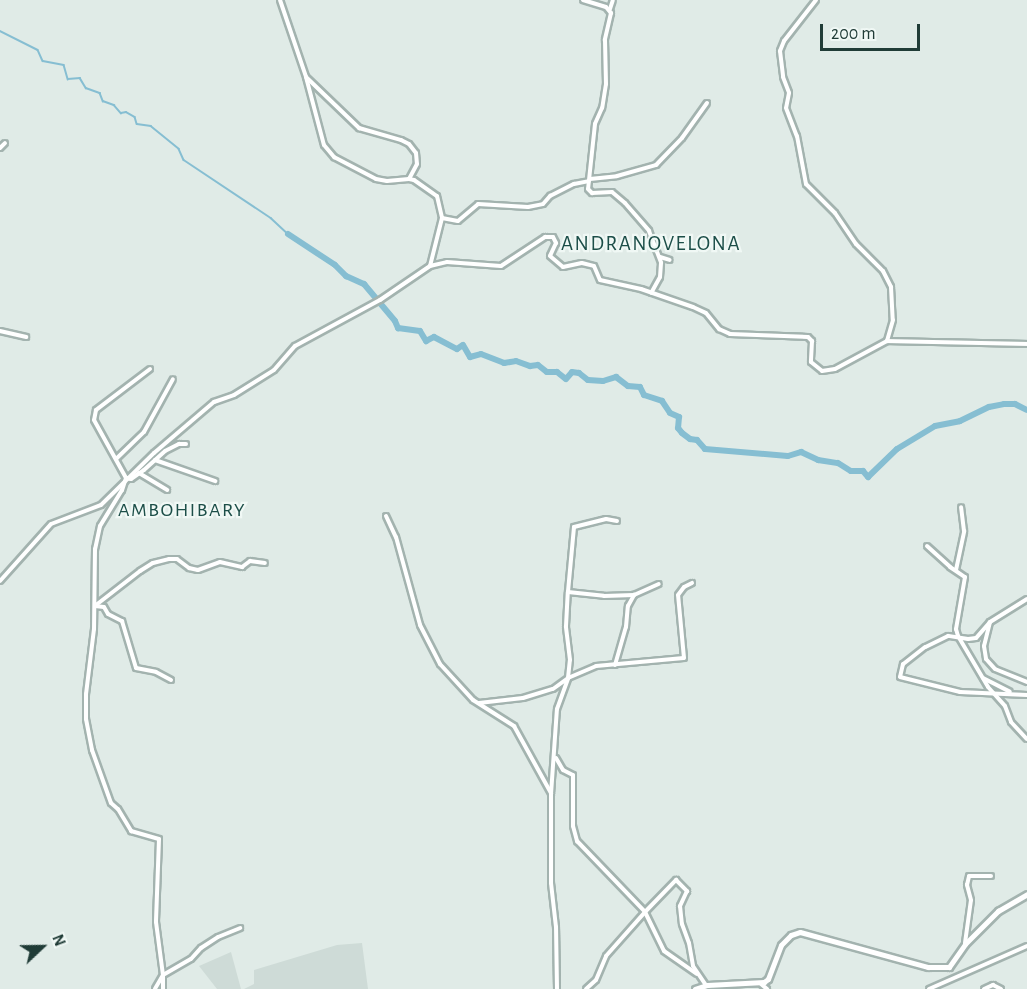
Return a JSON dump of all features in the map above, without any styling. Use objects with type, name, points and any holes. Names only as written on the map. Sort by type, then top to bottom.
[{"type":"street","points":[[280,0],[306,77],[324,145],[334,157],[376,179],[387,182],[414,180],[437,196],[442,218],[430,266]]},
{"type":"street","points":[[583,0],[610,9]]},
{"type":"street","points":[[613,0],[604,50],[608,70],[595,124],[589,191],[610,191],[625,203],[649,231],[660,257],[660,277],[651,293]]},
{"type":"street","points":[[816,0],[784,41],[780,51],[783,77],[789,93],[786,108],[798,142],[806,184],[836,213],[856,244],[882,271],[891,286],[893,320],[887,341]]},
{"type":"street","points":[[306,77],[359,128],[409,144],[416,153],[417,164],[409,179]]},
{"type":"street","points":[[442,218],[458,221],[478,204],[528,207],[543,204],[562,189],[656,165],[682,138],[707,103]]},
{"type":"street","points":[[0,148],[5,143]]},
{"type":"street","points":[[0,581],[51,524],[100,505],[126,478],[214,402],[234,395],[274,370],[295,346],[378,301],[430,266],[447,262],[501,266],[545,237],[552,237],[556,243],[550,256],[563,267],[589,264],[594,266],[600,280],[651,293],[699,310],[706,314],[719,329],[730,334],[808,337],[812,341],[811,362],[822,371],[835,369],[887,341],[1027,344]]},
{"type":"street","points":[[660,257],[670,260]]},
{"type":"street","points":[[0,331],[26,337]]},
{"type":"street","points":[[150,369],[96,410],[94,420],[126,478],[122,490],[100,526],[95,549],[95,606],[86,694],[90,740],[101,782],[111,803],[118,808],[131,831],[159,839],[156,922],[163,989]]},
{"type":"street","points":[[116,459],[144,432],[173,379]]},
{"type":"street","points":[[126,478],[131,479],[172,447],[186,444]]},
{"type":"street","points":[[155,460],[163,460],[175,467],[215,481]]},
{"type":"street","points":[[139,473],[167,490]]},
{"type":"street","points":[[956,571],[955,564],[964,531],[961,507]]},
{"type":"street","points":[[386,516],[396,537],[420,625],[440,664],[479,703],[514,726],[551,794]]},
{"type":"street","points":[[557,989],[556,927],[551,884],[551,794],[556,757],[557,709],[568,678],[570,650],[566,626],[574,527],[606,519],[617,521]]},
{"type":"street","points":[[927,546],[965,577],[956,629],[958,636],[981,677],[1005,706],[1011,722],[1027,739]]},
{"type":"street","points":[[95,606],[147,567],[170,559],[177,559],[189,568],[198,570],[220,562],[242,567],[250,561],[265,563]]},
{"type":"street","points":[[479,703],[523,698],[553,689],[568,678],[596,666],[684,658],[678,595],[684,587],[692,583]]},
{"type":"street","points":[[568,592],[604,596],[634,595],[659,584]]},
{"type":"street","points":[[615,665],[626,627],[628,606],[634,595]]},
{"type":"street","points":[[1027,599],[990,622],[976,638],[948,636],[912,656],[903,664],[900,677],[960,692],[1027,695]]},
{"type":"street","points":[[95,606],[104,607],[108,614],[122,621],[136,668],[156,672],[171,680]]},
{"type":"street","points":[[990,622],[984,646],[986,659],[1006,676],[1027,682]]},
{"type":"street","points":[[981,677],[1011,693]]},
{"type":"street","points":[[556,757],[563,770],[573,775],[573,826],[577,841],[603,864],[645,912],[664,951],[699,975]]},
{"type":"street","points":[[964,945],[971,900],[967,885],[969,876],[991,876]]},
{"type":"street","points":[[586,989],[596,980],[611,949],[676,880],[687,891],[680,906],[682,924],[689,943],[693,966],[706,986]]},
{"type":"street","points":[[695,989],[706,986],[761,984],[768,979],[782,945],[791,935],[800,932],[928,968],[950,967],[964,945],[998,911],[1027,894]]},
{"type":"street","points":[[155,989],[163,975],[191,959],[201,948],[218,936],[240,928]]},
{"type":"street","points":[[929,989],[1027,946]]},
{"type":"street","points":[[761,984],[767,989]]},
{"type":"street","points":[[984,989],[993,985],[1001,989]]},
{"type":"shaded area","points":[[362,943],[368,989],[244,989],[254,984],[254,970],[337,945]]},
{"type":"shaded area","points":[[231,952],[241,989],[217,989],[199,966]]},
{"type":"waterway","points":[[0,31],[38,50],[43,61],[64,65],[68,79],[80,78],[86,88],[100,93],[103,101],[114,105],[121,113],[126,112],[135,117],[137,124],[151,126],[179,149],[184,160],[271,218],[288,234]]},
{"type":"waterway","points":[[288,234],[335,265],[346,276],[364,284],[395,321],[398,328],[420,331],[426,341],[434,337],[457,349],[463,345],[470,357],[481,354],[504,363],[516,361],[530,366],[538,365],[547,372],[557,372],[566,379],[572,372],[579,373],[588,380],[603,381],[616,377],[628,386],[640,387],[644,395],[662,401],[670,413],[679,417],[678,428],[682,433],[690,439],[697,440],[705,449],[788,456],[801,452],[818,460],[838,463],[851,471],[863,471],[868,477],[897,449],[935,426],[960,421],[989,407],[1004,404],[1015,404],[1027,410]]},
{"type":"district","name":"ANDRANOVELONA","points":[[651,244]]},
{"type":"district","name":"AMBOHIBARY","points":[[182,510]]}]
